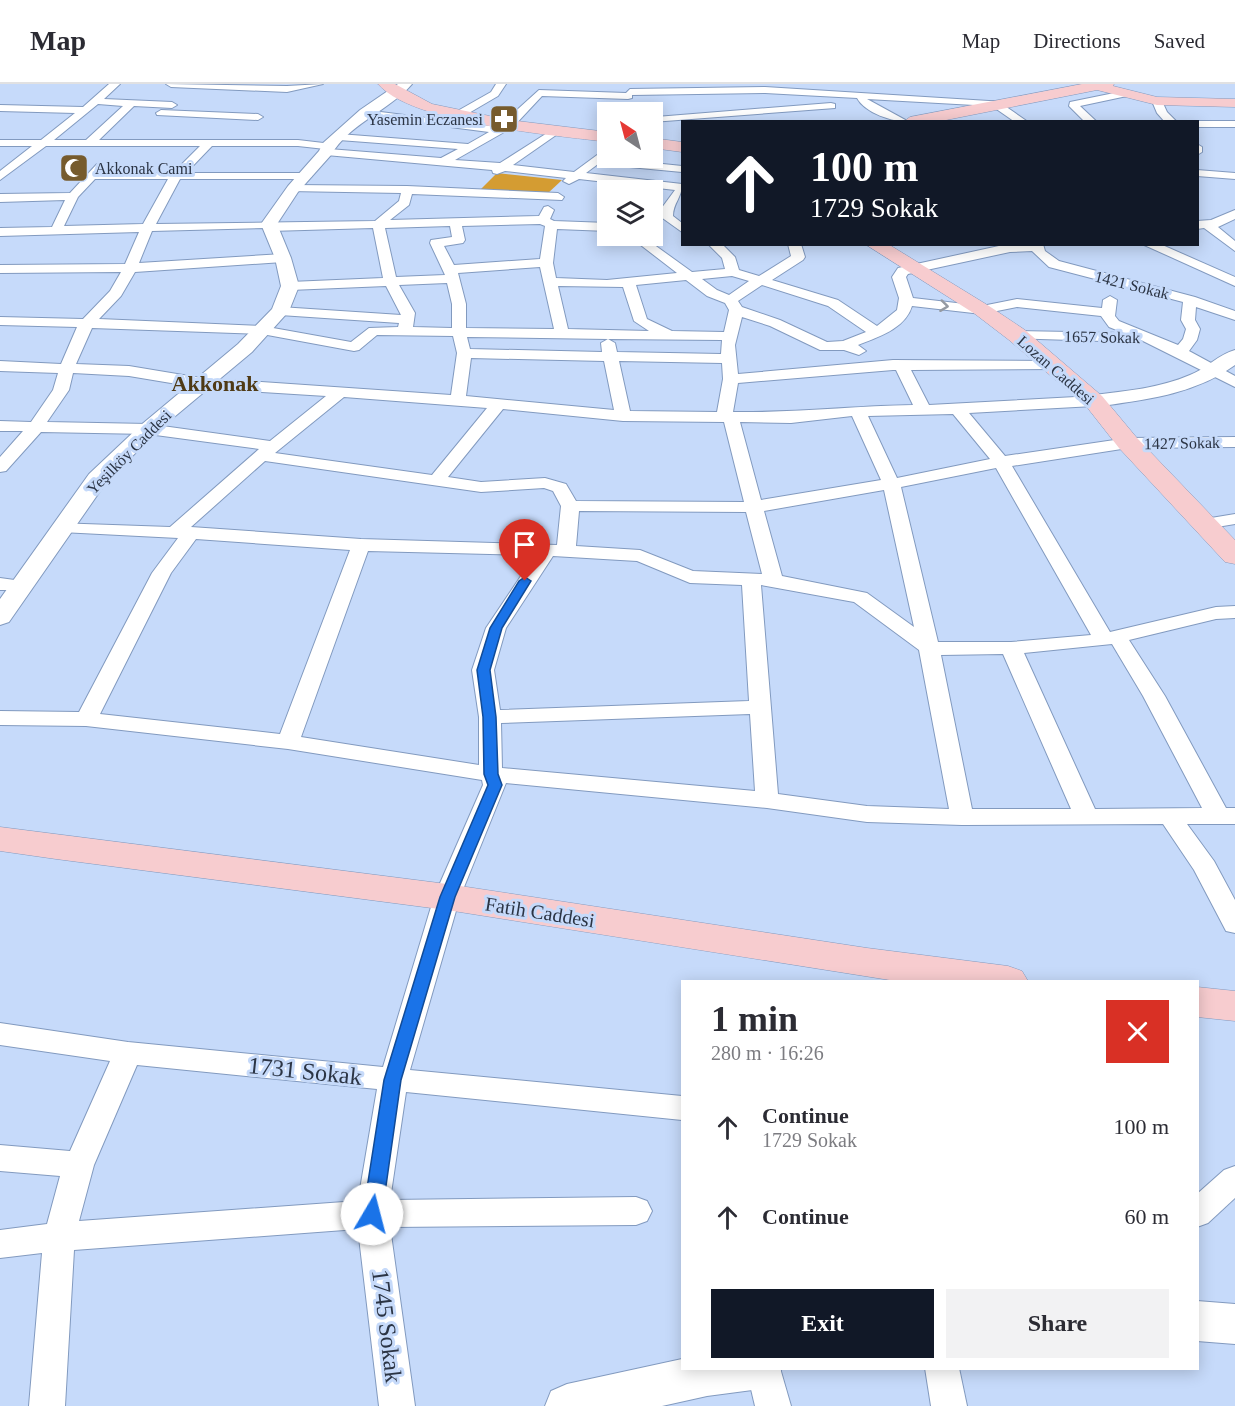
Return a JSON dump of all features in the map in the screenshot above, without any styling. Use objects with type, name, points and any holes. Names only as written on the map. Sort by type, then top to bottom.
[{"type":"main road","points":[[919,120],[1002,101],[1097,85],[1157,101],[1235,104]]},
{"type":"main road","points":[[396,86],[427,108],[504,127],[597,136]]},
{"type":"main road","points":[[663,144],[681,147]]},
{"type":"main road","name":"Lozan Caddesi","points":[[878,246],[982,310],[1017,335],[1094,401],[1128,444],[1235,556]]},
{"type":"main road","name":"Fatih Caddesi","points":[[0,839],[98,854],[447,897],[903,975],[990,980]]},
{"type":"main road","points":[[1199,1002],[1235,1006]]},
{"type":"street","points":[[0,177],[115,84]]},
{"type":"street","points":[[171,84],[287,89],[318,84]]},
{"type":"street","points":[[458,115],[495,94],[501,84]]},
{"type":"street","points":[[853,84],[862,99]]},
{"type":"street","points":[[155,123],[161,113],[194,85]]},
{"type":"street","points":[[269,225],[293,189],[331,145],[365,113],[379,104],[396,86]]},
{"type":"street","points":[[663,115],[714,99],[766,87],[862,99],[900,120]]},
{"type":"street","points":[[257,143],[253,122],[287,89]]},
{"type":"street","points":[[406,325],[408,313],[390,281],[378,224],[403,182],[504,127],[539,93],[626,90],[714,99],[1002,101],[1021,120]]},
{"type":"street","points":[[1090,120],[1074,104],[1124,94]]},
{"type":"street","points":[[714,99],[737,120]]},
{"type":"street","points":[[1157,101],[1162,113],[1170,120]]},
{"type":"street","points":[[94,102],[172,105]]},
{"type":"street","points":[[88,144],[133,102]]},
{"type":"street","points":[[379,104],[427,108]]},
{"type":"street","points":[[0,108],[85,110]]},
{"type":"street","points":[[161,113],[266,110]]},
{"type":"street","points":[[365,113],[504,127]]},
{"type":"street","points":[[663,123],[674,130]]},
{"type":"street","points":[[1199,123],[1229,124],[1235,130]]},
{"type":"street","points":[[474,192],[502,167],[555,131]]},
{"type":"street","points":[[56,231],[73,196],[114,152],[146,139],[208,144],[470,147]]},
{"type":"street","points":[[0,143],[88,144],[114,152]]},
{"type":"street","points":[[0,467],[34,428],[61,390],[67,367],[86,324],[116,293],[130,268],[147,228],[176,176],[208,144]]},
{"type":"street","points":[[331,145],[403,182],[554,202]]},
{"type":"street","points":[[562,333],[546,263],[547,223],[554,202],[572,176],[597,158]]},
{"type":"street","points":[[594,160],[681,169]]},
{"type":"street","points":[[443,162],[681,188]]},
{"type":"street","points":[[1199,173],[1235,176]]},
{"type":"street","points":[[92,176],[306,176]]},
{"type":"street","points":[[293,189],[403,182],[554,202]]},
{"type":"street","points":[[681,189],[667,209],[667,217],[681,227]]},
{"type":"street","points":[[0,198],[73,196]]},
{"type":"street","points":[[1235,214],[1208,224],[1235,247]]},
{"type":"street","points":[[454,222],[459,240],[436,243],[452,274],[459,304],[459,332],[464,353],[458,400]]},
{"type":"street","points":[[0,232],[454,222],[597,226]]},
{"type":"street","points":[[269,225],[283,258],[290,286],[390,281],[546,263]]},
{"type":"street","points":[[663,228],[681,227]]},
{"type":"street","points":[[1221,237],[1235,237]]},
{"type":"street","points":[[648,246],[712,293],[825,347],[846,345],[900,318],[906,301],[899,278],[903,272],[1010,248],[1036,246]]},
{"type":"street","points":[[716,246],[728,257],[733,272]]},
{"type":"street","points":[[773,580],[728,417],[731,379],[729,336],[734,305],[744,288],[787,267],[798,257],[795,246]]},
{"type":"street","name":"1421 Sokak","points":[[1036,246],[1039,253],[1054,264],[1190,300],[1235,316]]},
{"type":"street","points":[[1153,246],[1235,282]]},
{"type":"street","points":[[0,269],[130,268],[283,258]]},
{"type":"street","points":[[551,282],[629,283],[733,272],[833,303],[876,332]]},
{"type":"street","name":"1657 Sokak","points":[[1113,281],[1108,317],[1114,324],[1216,369],[1235,382]]},
{"type":"street","points":[[629,283],[641,321],[668,334]]},
{"type":"street","name":"Yeşilköy Caddesi","points":[[0,617],[11,585],[62,527],[97,479],[147,429],[245,348],[280,311],[290,286]]},
{"type":"street","points":[[1208,306],[1235,293]]},
{"type":"street","points":[[1180,352],[1190,340],[1194,329],[1188,320],[1190,300]]},
{"type":"street","points":[[906,301],[982,310],[1017,303],[1109,313]]},
{"type":"street","points":[[280,311],[459,332],[607,336],[668,334],[729,336]]},
{"type":"street","points":[[0,321],[203,326],[261,330],[354,347],[374,332],[406,325]]},
{"type":"street","name":"1657 Sokak","points":[[1017,335],[1150,338]]},
{"type":"street","points":[[607,336],[623,416]]},
{"type":"street","points":[[846,345],[897,366],[923,409]]},
{"type":"street","points":[[464,353],[730,359]]},
{"type":"street","points":[[0,366],[129,371],[201,383],[458,400],[623,416],[791,417],[858,411],[957,409],[1094,401],[1156,392],[1201,378],[1235,356]]},
{"type":"street","points":[[731,379],[897,366],[967,364],[1051,366]]},
{"type":"street","points":[[86,719],[183,532],[268,451],[339,393]]},
{"type":"street","points":[[436,481],[498,405]]},
{"type":"street","points":[[0,718],[86,719],[288,742],[491,774],[767,800],[867,814],[962,818],[1226,816],[1154,696],[1111,639],[1001,462],[957,409]]},
{"type":"street","points":[[858,411],[891,484],[929,647],[962,818]]},
{"type":"street","points":[[0,426],[147,429],[436,481],[481,487],[545,483],[560,488],[570,506],[557,550]]},
{"type":"street","name":"1427 Sokak","points":[[570,506],[753,507],[891,484],[1001,462],[1128,444],[1235,442]]},
{"type":"street","points":[[1205,524],[1235,519]]},
{"type":"street","points":[[62,527],[183,532],[361,545],[557,550],[640,556],[690,577],[773,580],[860,597],[929,647],[946,650],[1011,648],[1111,639],[1216,613],[1235,612]]},
{"type":"street","points":[[288,742],[361,545]]},
{"type":"street","name":"1745 Sokak","points":[[397,1406],[372,1214],[393,1080],[447,897],[495,785],[491,774],[490,717],[483,670],[496,628],[525,581],[557,550]]},
{"type":"street","points":[[751,580],[767,800]]},
{"type":"street","points":[[1011,648],[1086,816]]},
{"type":"street","points":[[490,717],[760,707]]},
{"type":"street","points":[[1170,817],[1205,867],[1235,924]]},
{"type":"street","name":"1731 Sokak","points":[[0,1034],[128,1053],[681,1108]]},
{"type":"street","points":[[47,1406],[59,1238],[79,1165],[128,1053]]},
{"type":"street","points":[[0,1158],[79,1165]]},
{"type":"street","points":[[1199,1211],[1235,1179]]},
{"type":"street","points":[[0,1244],[372,1214],[636,1211]]},
{"type":"street","points":[[1199,1322],[1235,1324]]},
{"type":"street","points":[[567,1406],[707,1375],[746,1370]]},
{"type":"street","points":[[763,1370],[773,1406]]},
{"type":"street","points":[[942,1370],[949,1406]]},
{"type":"shaded area","points":[[497,173],[562,180],[546,195],[478,192]]},
{"type":"place","name":"Yasemin Eczanesi","points":[[504,119]]},
{"type":"place","name":"Akkonak Cami","points":[[74,168]]},
{"type":"district","name":"Akkonak","points":[[215,383]]},
{"type":"route","points":[[372,1214],[393,1080],[447,897],[495,785],[491,774],[490,717],[483,670],[496,628],[525,581]]}]
